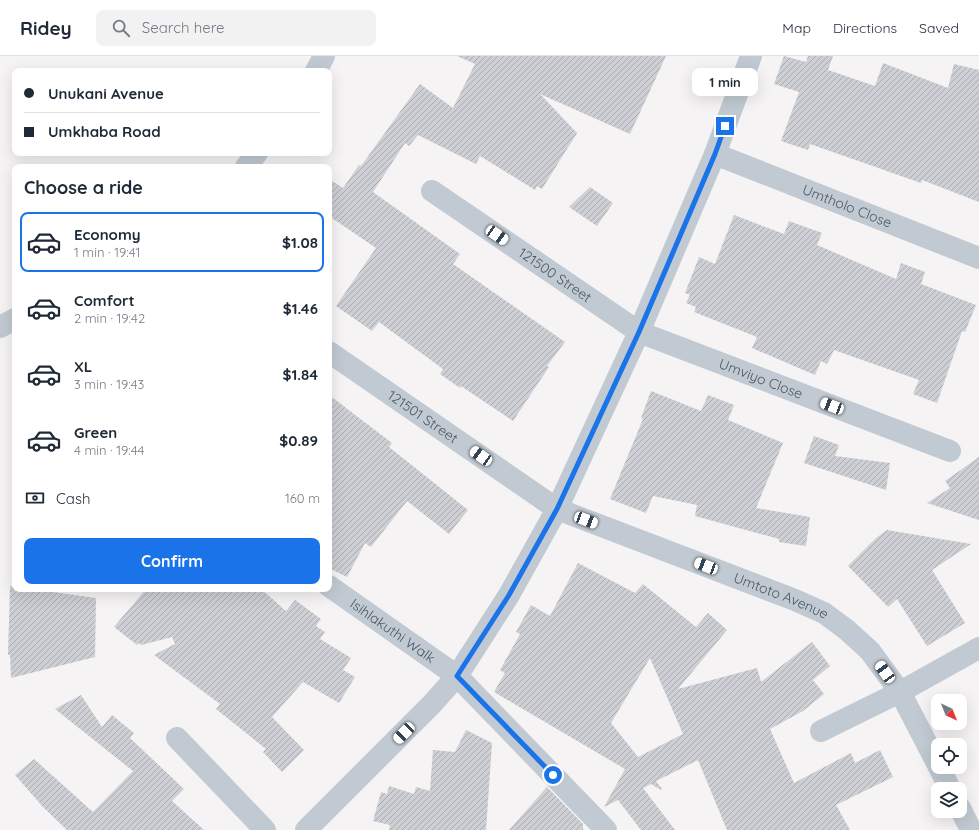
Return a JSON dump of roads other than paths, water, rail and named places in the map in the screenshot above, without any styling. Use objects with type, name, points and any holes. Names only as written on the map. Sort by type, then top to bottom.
[{"type":"street","points":[[318,68],[324,56]]},
{"type":"street","points":[[306,830],[432,704],[457,676],[509,595],[557,509],[639,332],[715,154],[751,56]]},
{"type":"street","name":"Umtholo Close","points":[[715,154],[979,258]]},
{"type":"street","points":[[248,164],[255,156]]},
{"type":"street","name":"121500 Street","points":[[432,191],[639,332]]},
{"type":"street","points":[[0,327],[12,321]]},
{"type":"street","name":"Umviyo Close","points":[[639,332],[950,451]]},
{"type":"street","name":"121501 Street","points":[[332,354],[557,509]]},
{"type":"street","name":"Umtoto Avenue","points":[[557,509],[795,600],[824,613],[847,630],[870,651],[900,692],[931,752]]},
{"type":"street","name":"Isihlakuthi Walk","points":[[332,588],[457,676],[606,830]]},
{"type":"street","points":[[821,731],[900,692],[979,648]]},
{"type":"street","points":[[177,738],[265,830]]},
{"type":"street","points":[[965,818],[971,830]]}]
